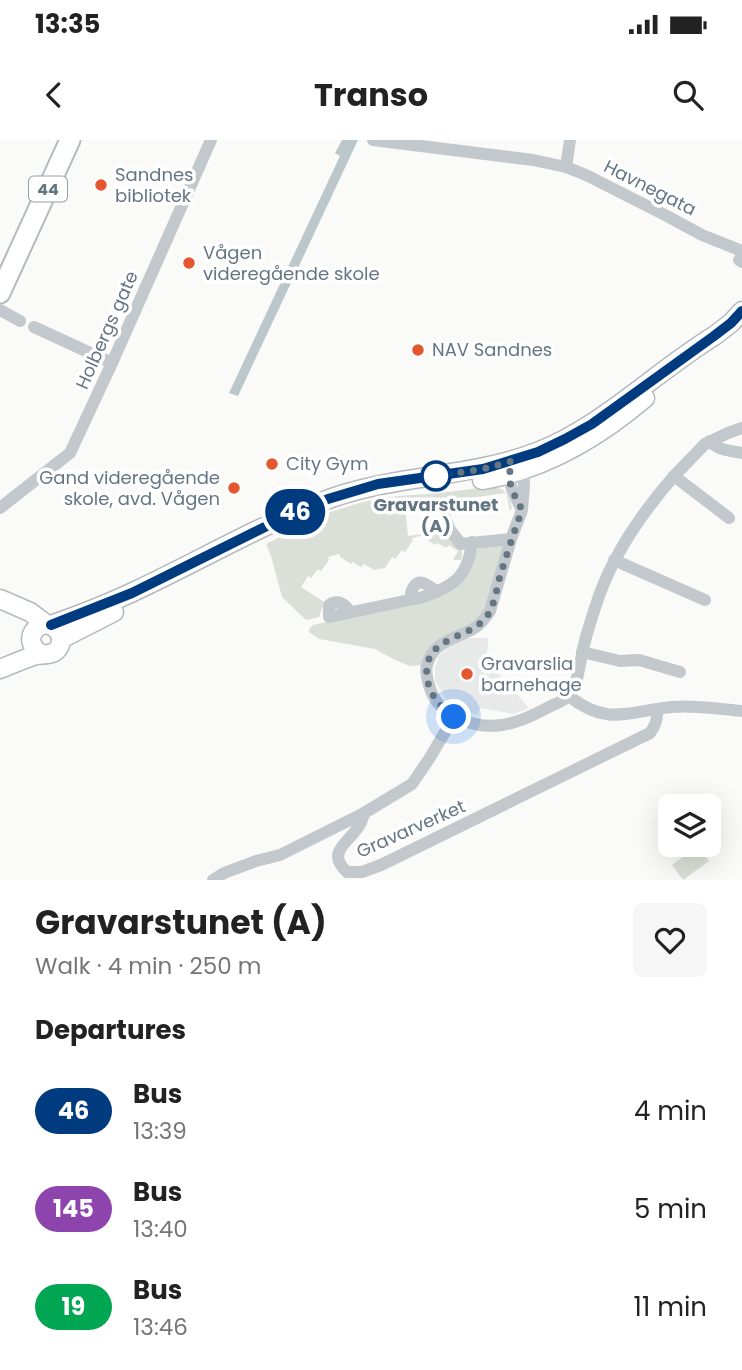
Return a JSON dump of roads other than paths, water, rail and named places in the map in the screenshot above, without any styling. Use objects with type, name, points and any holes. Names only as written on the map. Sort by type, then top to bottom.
[{"type":"main road","name":"44","points":[[0,293],[69,140]]},
{"type":"main road","points":[[514,469],[538,452],[592,424],[714,336],[742,311]]},
{"type":"main road","points":[[0,669],[34,643],[37,627],[53,629],[86,625],[166,588],[286,522],[324,506],[398,488],[450,484],[564,454],[606,429],[742,323]]},
{"type":"main road","points":[[5,601],[30,612],[53,629],[60,645],[56,651],[51,654],[34,643],[5,601]]},
{"type":"main road","points":[[0,658],[34,643]]},
{"type":"street","name":"Holbergs gate","points":[[0,508],[70,453],[211,140]]},
{"type":"street","name":"Havnegata","points":[[373,140],[424,144],[566,167],[603,183],[741,258]]},
{"type":"street","points":[[566,167],[570,140]]},
{"type":"street","points":[[0,310],[20,321]]},
{"type":"street","points":[[34,327],[112,363]]},
{"type":"street","points":[[514,469],[511,487],[522,510],[490,611],[476,626],[447,639],[436,649],[427,665],[428,681],[434,698],[442,708],[454,717],[478,725],[504,725],[540,712],[569,696],[578,676],[582,652],[600,592],[624,542],[644,512],[698,450],[710,441],[742,428]]},
{"type":"street","points":[[710,441],[720,448],[742,453]]},
{"type":"street","points":[[674,476],[729,518]]},
{"type":"street","points":[[445,518],[461,544],[511,539]]},
{"type":"street","points":[[329,617],[437,592],[452,584],[465,572],[472,542]]},
{"type":"street","points":[[614,560],[705,600]]},
{"type":"street","points":[[582,652],[620,661],[639,660],[680,672]]},
{"type":"street","points":[[569,696],[589,710],[605,715],[622,716],[657,709],[688,707],[742,711]]},
{"type":"street","name":"Gravarverket","points":[[454,717],[412,784],[364,813],[362,823],[342,844],[339,851],[340,863],[345,876],[381,865],[650,733],[656,725],[657,709]]},
{"type":"street","points":[[213,880],[256,861],[280,855],[364,813]]},
{"type":"place","name":"Sandnes bibliotek","points":[[101,185]]},
{"type":"place","name":"Vågen videregående skole","points":[[189,263]]},
{"type":"place","name":"NAV Sandnes","points":[[418,350]]},
{"type":"place","name":"City Gym","points":[[272,464]]},
{"type":"place","name":"Gravarstunet (A)","points":[[436,476]]},
{"type":"place","name":"Gand videregående skole, avd. Vågen","points":[[234,488]]},
{"type":"place","name":"Gravarslia barnehage","points":[[467,674]]}]
